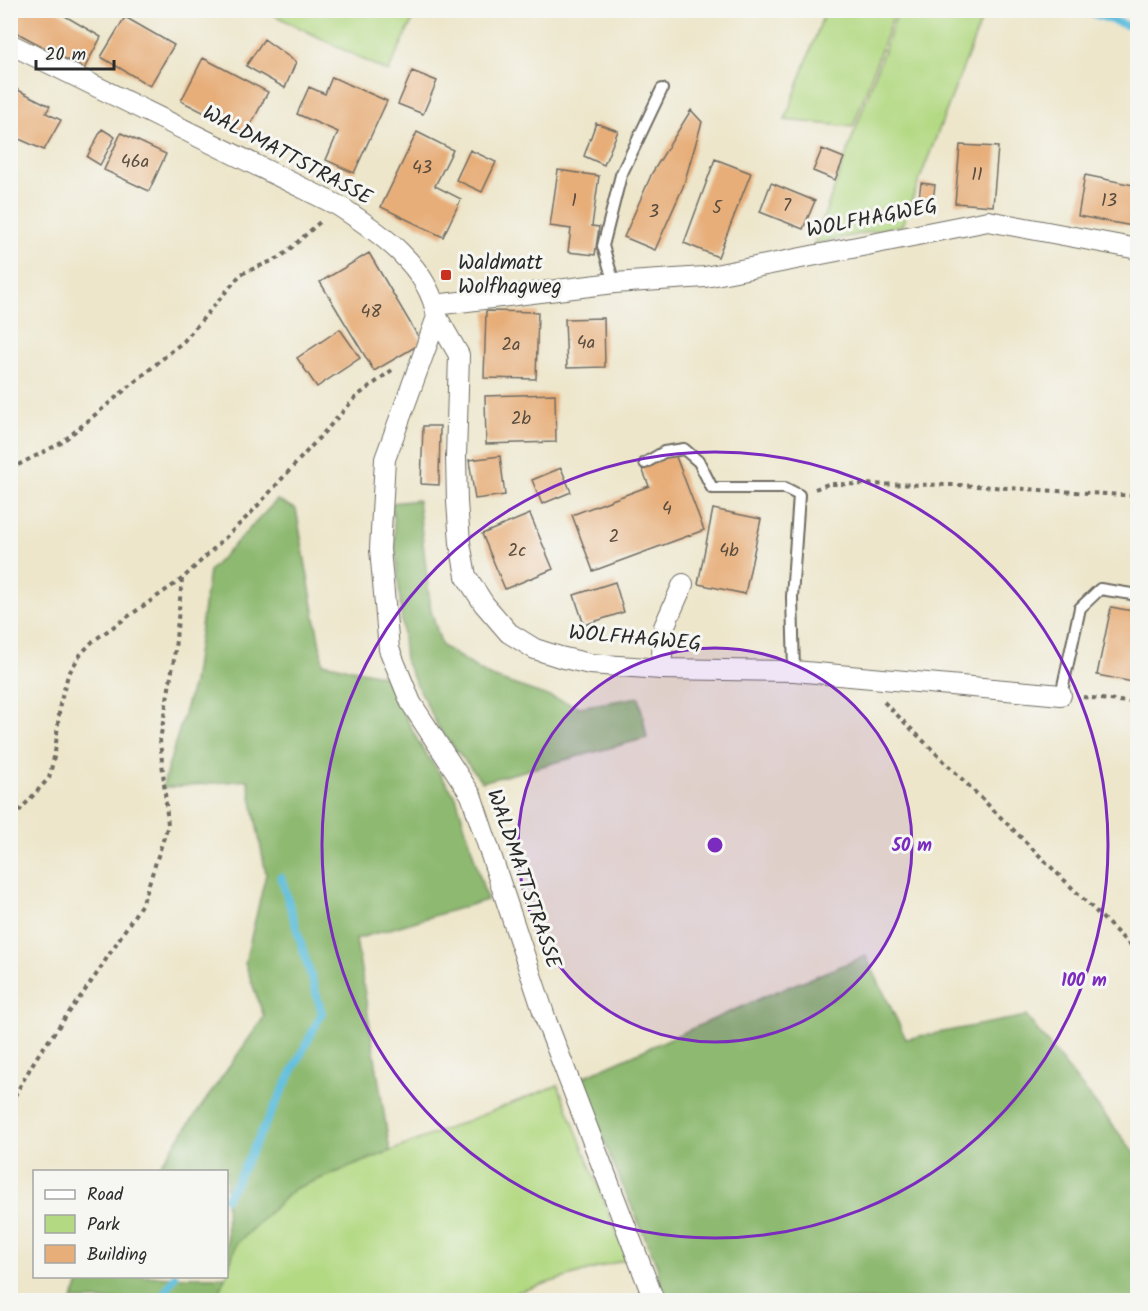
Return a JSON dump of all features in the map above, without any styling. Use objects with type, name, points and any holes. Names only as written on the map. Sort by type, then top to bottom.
[{"type":"street","name":"WALDMATTSTRASSE","points":[[10,44],[339,206],[374,230],[406,259],[427,286],[436,311],[427,344],[385,459],[380,549],[390,649],[411,703],[471,795],[547,1023],[654,1300]]},
{"type":"street","name":"WOLFHAGWEG","points":[[1061,695],[794,671],[661,669],[590,664],[535,649],[509,633],[484,604],[466,576],[460,543],[456,457],[459,355],[436,311],[614,284],[705,277],[988,220],[1137,249]]},
{"type":"street","points":[[661,669],[664,627],[683,584]]},
{"type":"lane","points":[[614,284],[603,246],[621,175],[662,89]]},
{"type":"lane","points":[[645,463],[664,452],[684,449],[699,462],[712,488],[785,488],[799,495],[792,597],[794,671]]},
{"type":"lane","points":[[1061,695],[1080,608],[1100,589],[1137,595]]},
{"type":"path","points":[[10,469],[61,443],[184,341],[241,274],[281,257],[339,206]]},
{"type":"path","points":[[10,815],[20,810],[49,778],[55,753],[60,704],[68,675],[80,655],[93,641],[182,579],[250,514],[357,396],[427,344]]},
{"type":"path","points":[[799,495],[828,484],[840,484],[960,485],[1137,496]]},
{"type":"path","points":[[10,1104],[36,1058],[94,978],[143,902],[168,825],[160,740],[174,659],[182,579]]},
{"type":"path","points":[[860,678],[1137,953]]},
{"type":"path","points":[[1061,695],[1137,703]]},
{"type":"green space","points":[[274,10],[417,11],[388,72],[272,14]]},
{"type":"green space","points":[[825,11],[895,11],[853,127],[785,120]]},
{"type":"green space","points":[[898,11],[985,11],[902,225],[814,244]]},
{"type":"green space","points":[[277,500],[296,509],[323,663],[385,676],[420,745],[456,797],[487,900],[356,939],[390,1151],[294,1189],[236,1244],[228,1269],[228,1170],[157,1170],[264,1017],[245,963],[266,874],[248,780],[162,788],[193,683],[209,571]]},
{"type":"green space","points":[[418,500],[431,611],[442,646],[489,676],[580,707],[639,697],[647,738],[482,782],[438,727],[405,661],[392,503]]},
{"type":"green space","points":[[866,956],[906,1039],[1026,1016],[1137,1156],[1137,1300],[662,1300],[657,1265],[611,1159],[581,1078],[768,995]]},
{"type":"green space","points":[[558,1085],[627,1259],[491,1300],[216,1300],[225,1278],[228,1278],[228,1270],[236,1244],[294,1189]]},
{"type":"green space","points":[[81,1278],[225,1278],[216,1300],[72,1300]]},
{"type":"building","points":[[10,10],[55,10],[101,37],[84,69],[10,29]]},
{"type":"building","points":[[125,17],[174,45],[150,86],[101,57]]},
{"type":"building","points":[[264,39],[296,62],[285,88],[246,66]]},
{"type":"building","points":[[203,58],[268,92],[246,134],[181,101]]},
{"type":"building","points":[[412,71],[437,81],[423,114],[398,104]]},
{"type":"building","points":[[332,77],[387,101],[354,173],[326,160],[338,132],[297,114],[309,87],[325,94]]},
{"type":"building","points":[[16,89],[50,106],[46,113],[61,120],[44,150],[10,135],[10,100]]},
{"type":"building","points":[[691,110],[702,122],[683,187],[655,250],[624,237],[652,173]]},
{"type":"building","points":[[596,123],[618,131],[604,165],[584,156]]},
{"type":"building","points":[[102,129],[115,137],[100,165],[87,157]]},
{"type":"building","points":[[417,132],[453,150],[435,186],[461,199],[443,237],[381,207]]},
{"type":"building","points":[[121,133],[166,154],[149,191],[104,170]]},
{"type":"building","points":[[960,145],[998,147],[993,206],[955,203]]},
{"type":"building","points":[[822,149],[844,158],[835,180],[813,171]]},
{"type":"building","points":[[470,150],[496,162],[482,192],[456,180]]},
{"type":"building","points":[[715,159],[751,173],[718,257],[684,243]]},
{"type":"building","points":[[558,170],[599,176],[592,226],[599,227],[595,255],[568,252],[571,229],[550,226]]},
{"type":"building","points":[[1085,175],[1138,186],[1138,227],[1078,216]]},
{"type":"building","points":[[771,183],[815,201],[803,229],[760,212]]},
{"type":"building","points":[[921,183],[935,185],[932,207],[918,205]]},
{"type":"building","points":[[369,253],[422,343],[374,371],[320,282]]},
{"type":"building","points":[[486,311],[538,312],[536,379],[484,378]]},
{"type":"building","points":[[604,318],[605,367],[567,368],[565,319]]},
{"type":"building","points":[[340,329],[360,358],[317,387],[297,358]]},
{"type":"building","points":[[555,394],[556,442],[486,444],[485,396]]},
{"type":"building","points":[[423,426],[440,426],[439,485],[421,484]]},
{"type":"building","points":[[675,454],[704,530],[593,571],[572,515],[649,486],[641,466]]},
{"type":"building","points":[[500,456],[505,495],[475,499],[469,460]]},
{"type":"building","points":[[561,468],[571,492],[542,504],[532,480]]},
{"type":"building","points":[[713,509],[761,519],[745,594],[698,584]]},
{"type":"building","points":[[530,514],[553,569],[505,589],[482,534]]},
{"type":"building","points":[[615,582],[624,612],[584,625],[574,595]]},
{"type":"building","points":[[1111,607],[1138,612],[1138,683],[1097,675]]},
{"type":"waterway","points":[[1082,10],[1138,29]]},
{"type":"waterway","points":[[228,1195],[322,1013],[281,877]]},
{"type":"waterway","points":[[160,1300],[174,1278]]},
{"type":"place","name":"Waldmatt Wolfhagweg","points":[[446,275]]}]
